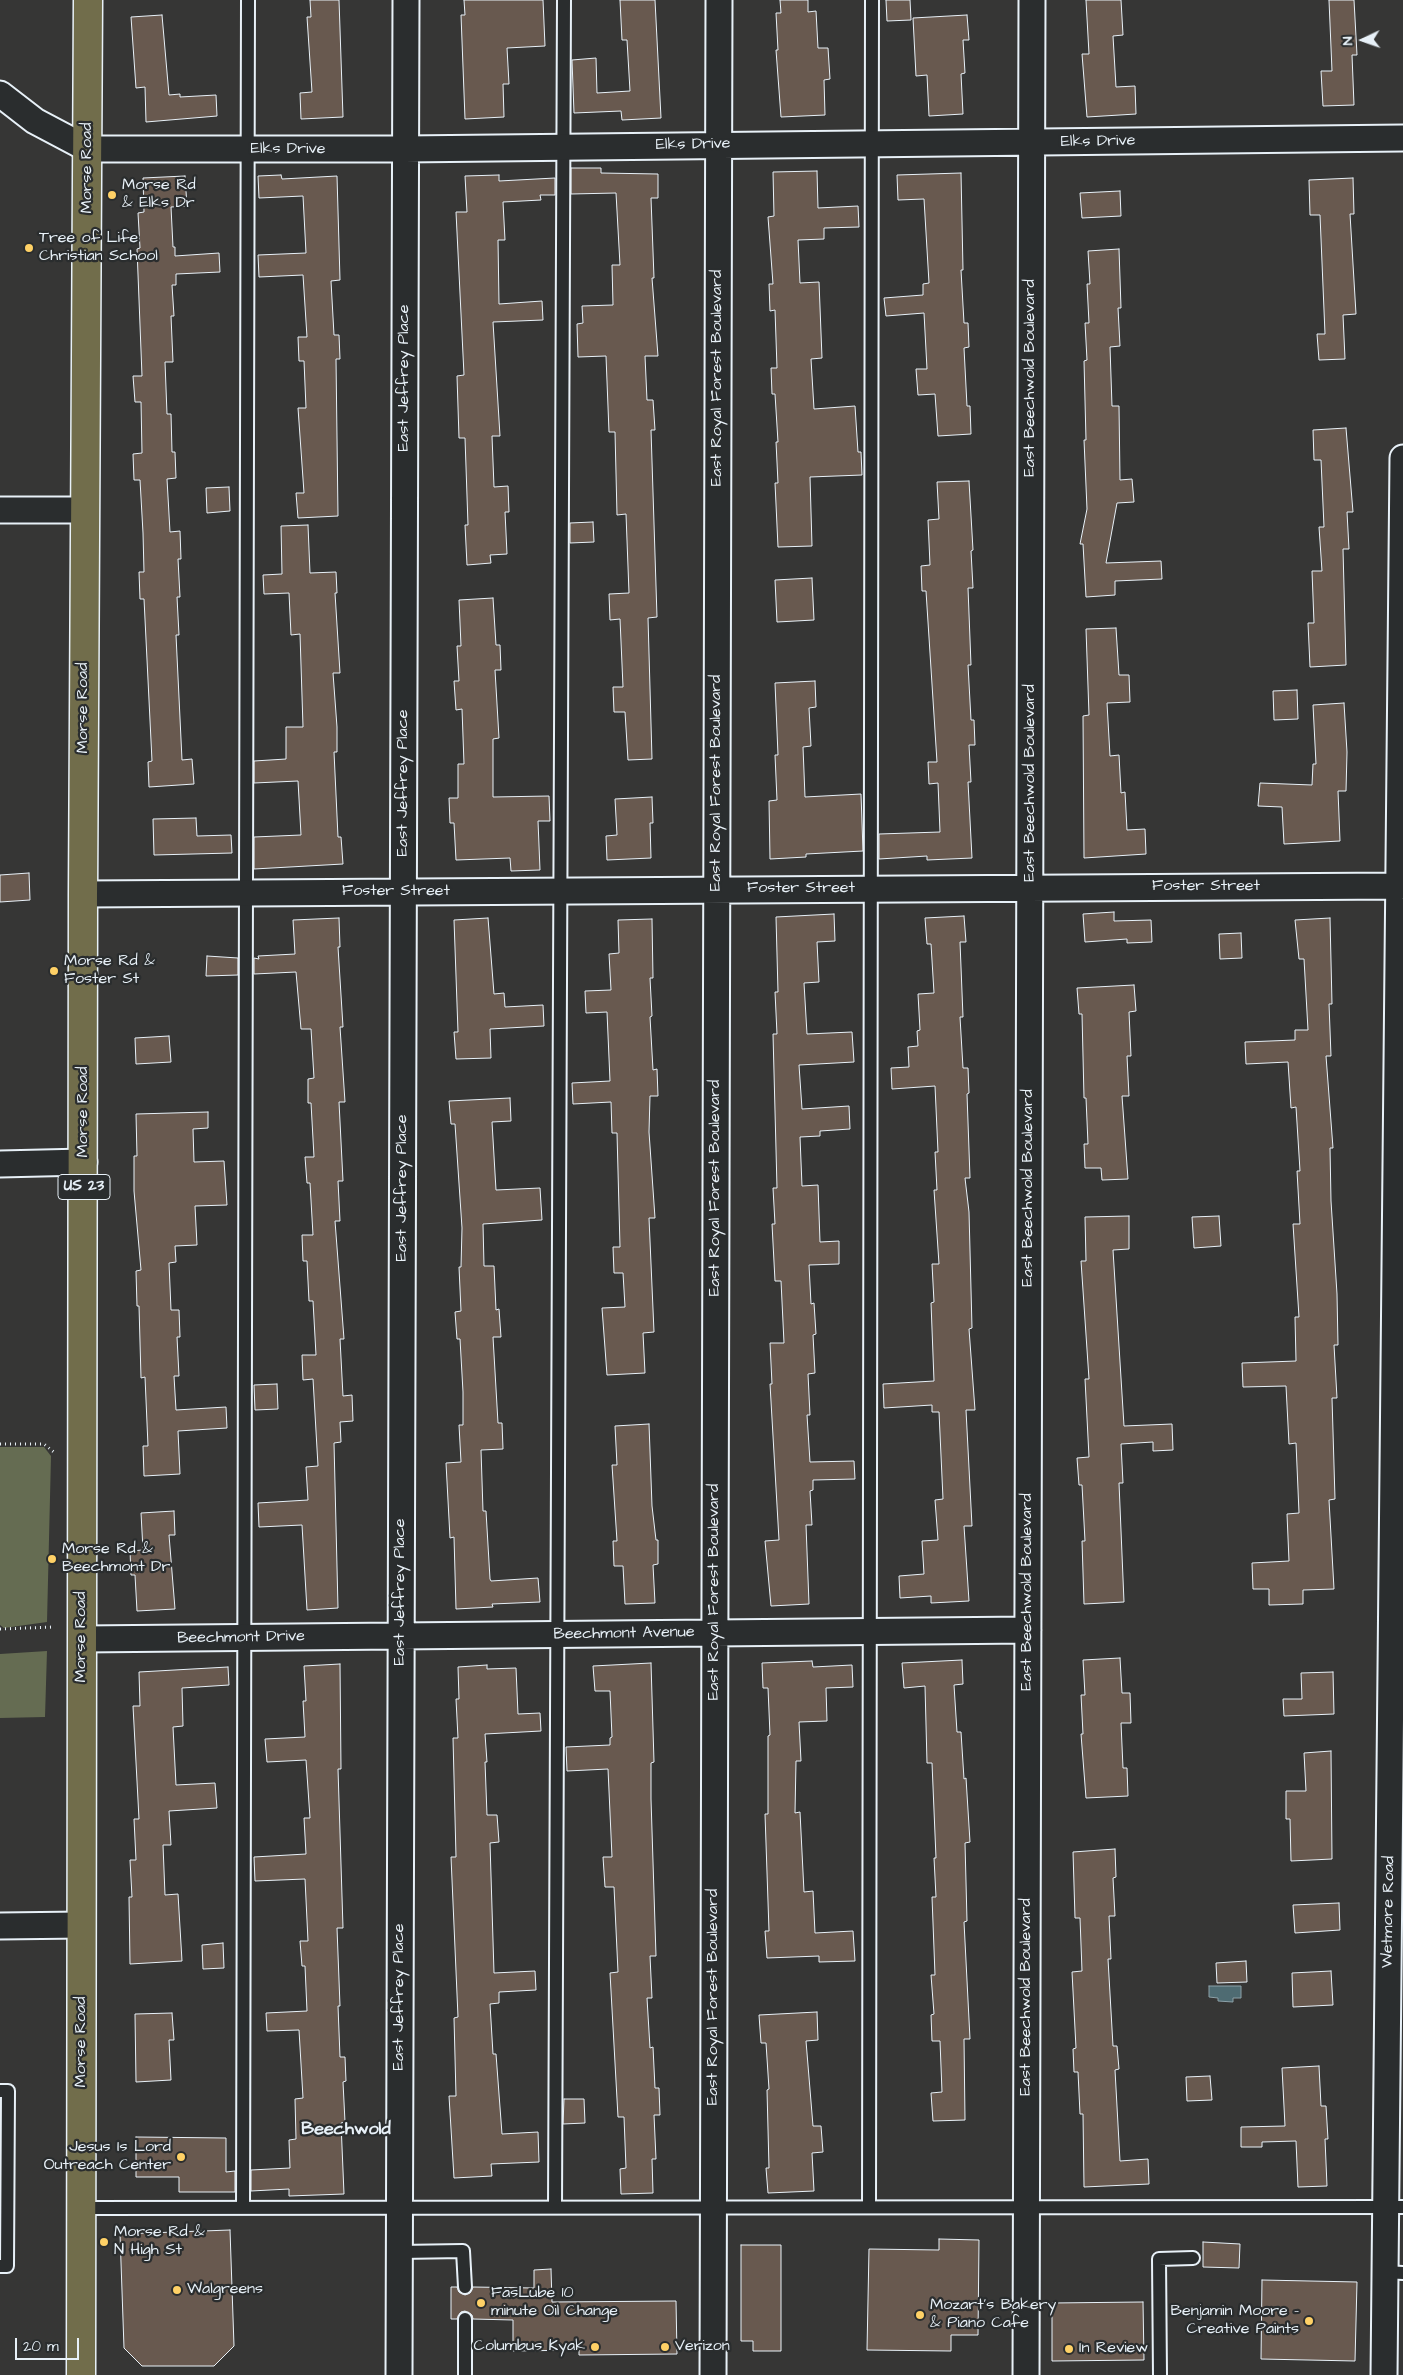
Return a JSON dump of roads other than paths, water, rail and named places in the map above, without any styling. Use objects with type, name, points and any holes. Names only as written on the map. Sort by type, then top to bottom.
[{"type":"main road","name":"Morse Road","points":[[80,2375],[84,1162],[83,894],[88,0]]},
{"type":"street","name":"East Jeffrey Place","points":[[399,2375],[406,0]]},
{"type":"street","name":"East Royal Forest Boulevard","points":[[713,2375],[719,0]]},
{"type":"street","name":"East Beechwold Boulevard","points":[[1026,2375],[1032,0]]},
{"type":"street","name":"Elks Drive","points":[[0,94],[35,121],[88,149],[405,149],[1403,138]]},
{"type":"street","name":"Wetmore Road","points":[[1384,2375],[1394,2273],[1399,886],[1403,458]]},
{"type":"street","points":[[0,510],[85,510]]},
{"type":"street","name":"Foster Street","points":[[83,894],[1399,886]]},
{"type":"street","points":[[0,1164],[84,1162]]},
{"type":"street","name":"Beechmont Avenue","points":[[401,1636],[1028,1630]]},
{"type":"street","name":"Beechmont Drive","points":[[82,1639],[401,1636]]},
{"type":"street","points":[[0,1926],[82,1925]]},
{"type":"lane","points":[[243,2207],[248,893],[248,0]]},
{"type":"lane","points":[[555,2207],[564,0]]},
{"type":"lane","points":[[869,2207],[872,0]]},
{"type":"lane","points":[[0,2091],[8,2092],[6,2266],[0,2266]]},
{"type":"lane","points":[[81,2208],[1394,2207]]},
{"type":"lane","points":[[399,2252],[464,2251],[465,2287]]},
{"type":"lane","points":[[1160,2375],[1159,2259],[1193,2258]]},
{"type":"lane","points":[[464,2319],[465,2375]]},
{"type":"water","points":[[1209,1986],[1241,1986],[1241,1998],[1233,1998],[1233,2002],[1218,2001],[1218,1998],[1209,1997]]},
{"type":"place","name":"Morse Rd & Elks Dr","points":[[112,195]]},
{"type":"place","name":"Tree of Life Christian School","points":[[29,248]]},
{"type":"place","name":"Morse Rd & Foster St","points":[[54,971]]},
{"type":"place","name":"Morse Rd & Beechmont Dr","points":[[52,1559]]},
{"type":"place","name":"Jesus Is Lord Outreach Center","points":[[181,2157]]},
{"type":"place","name":"Morse Rd & N High St","points":[[104,2242]]},
{"type":"place","name":"Walgreens","points":[[177,2290]]},
{"type":"place","name":"FasLube 10 minute Oil Change","points":[[481,2303]]},
{"type":"place","name":"Mozart's Bakery & Piano Cafe","points":[[920,2315]]},
{"type":"place","name":"Benjamin Moore - Creative Paints","points":[[1309,2321]]},
{"type":"place","name":"Columbus Kyak","points":[[595,2347]]},
{"type":"place","name":"Verizon","points":[[665,2347]]},
{"type":"place","name":"In Review","points":[[1069,2349]]},
{"type":"district","name":"Beechwold","points":[[346,2130]]}]
